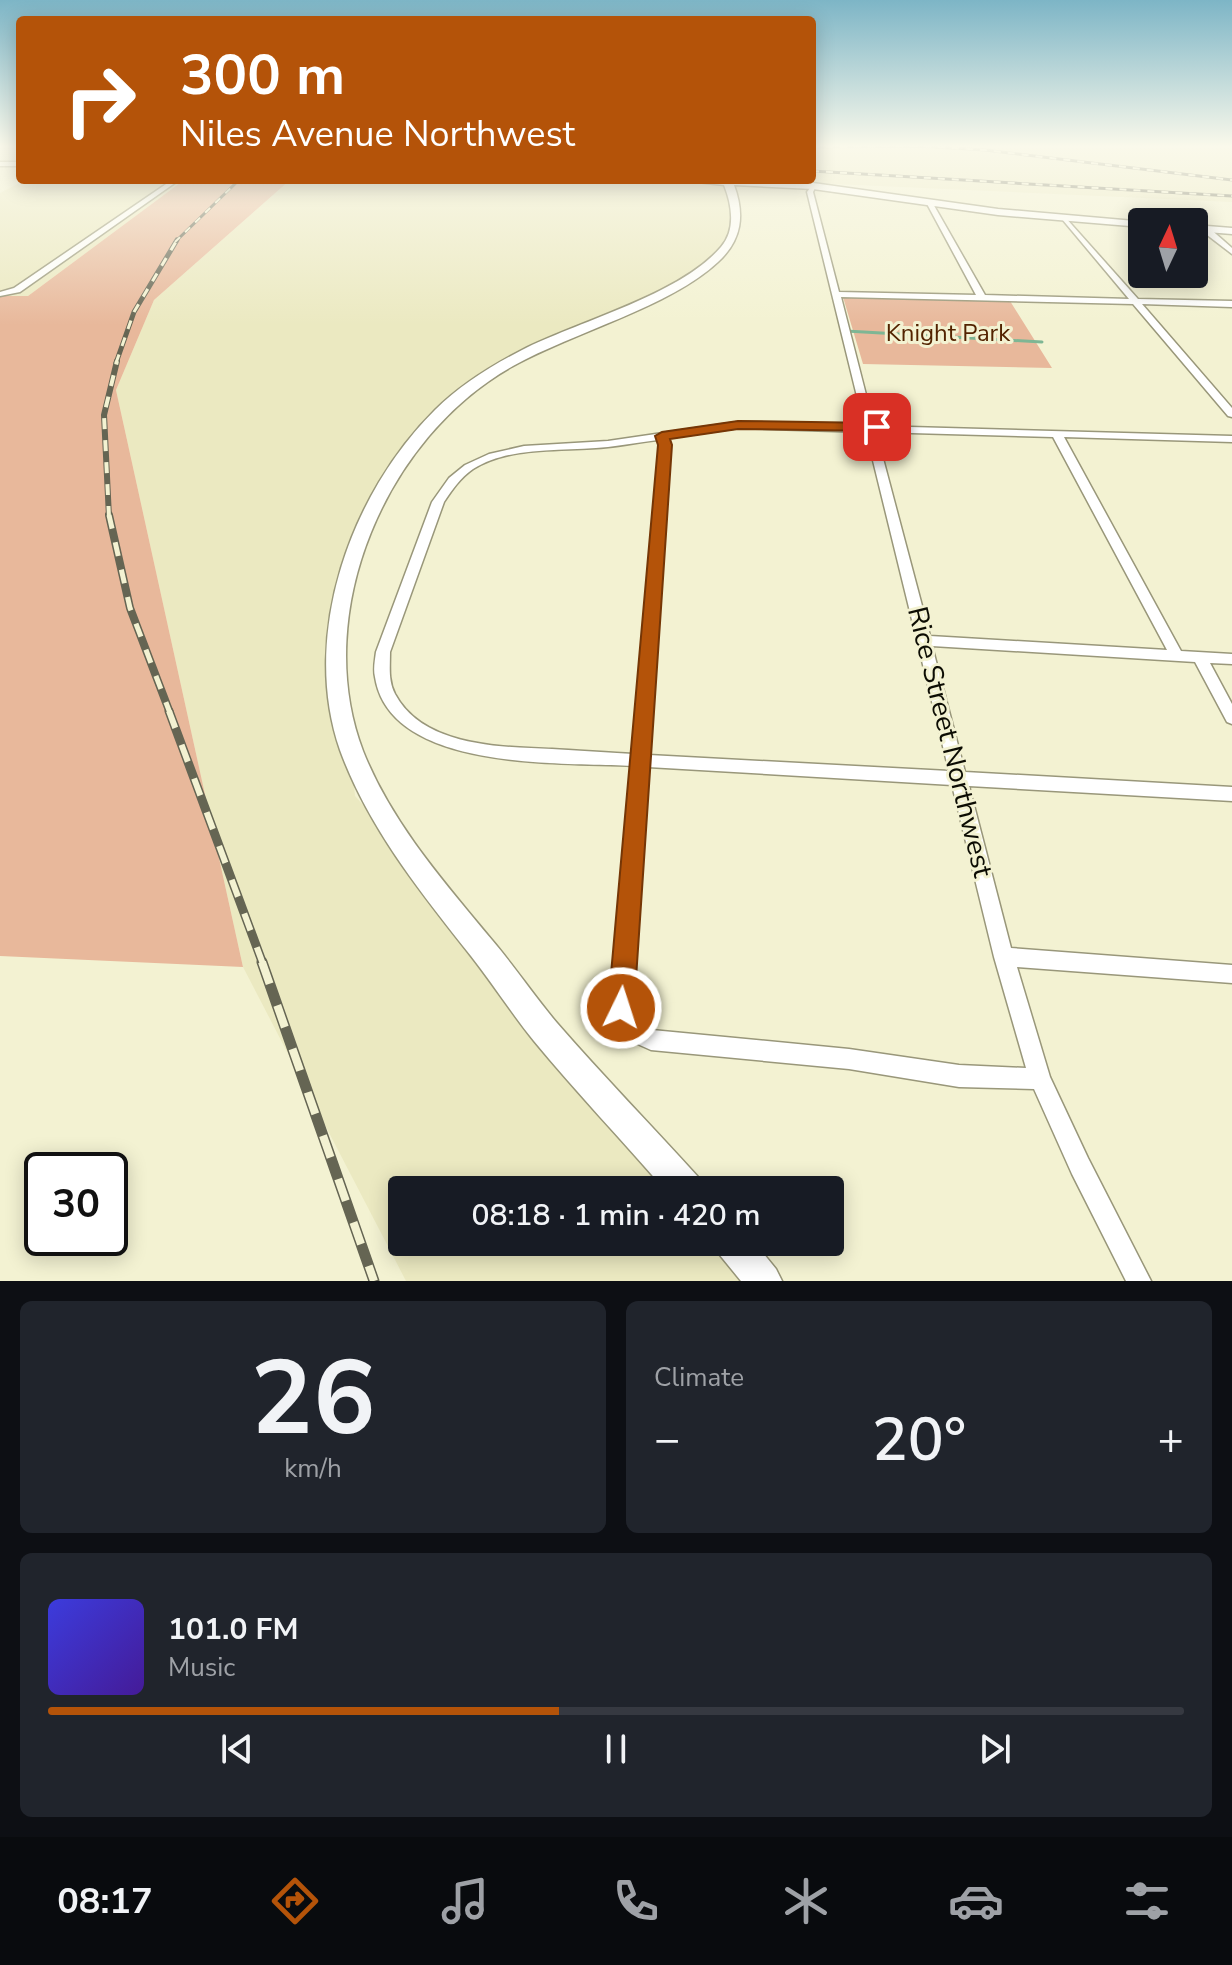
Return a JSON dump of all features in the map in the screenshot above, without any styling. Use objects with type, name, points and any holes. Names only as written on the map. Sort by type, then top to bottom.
[{"type":"main road","points":[[674,1176],[544,1030],[423,876],[386,823],[353,755],[336,690],[335,631],[345,579],[358,544],[398,462],[441,411],[494,371],[540,346],[680,284],[708,265],[727,247],[737,223],[733,206]]},
{"type":"main road","points":[[961,206],[1128,223]]},
{"type":"main road","points":[[1208,230],[1232,231]]},
{"type":"main road","points":[[743,1256],[764,1281]]},
{"type":"street","points":[[0,294],[17,290],[139,206]]},
{"type":"street","name":"Rice Street Northwest","points":[[814,206],[1004,957],[1040,1079],[1139,1281]]},
{"type":"street","points":[[928,206],[982,298]]},
{"type":"street","points":[[1064,218],[1232,414]]},
{"type":"street","points":[[1208,235],[1232,252]]},
{"type":"street","points":[[837,294],[1232,304]]},
{"type":"street","points":[[1232,439],[738,425],[608,444],[524,449],[493,456],[469,467],[453,480],[427,525],[383,652],[382,678],[393,704],[421,731],[464,748],[488,752],[1232,794]]},
{"type":"street","points":[[1056,433],[1177,656]]},
{"type":"street","points":[[662,436],[665,445],[621,1008],[631,1031],[651,1040],[849,1059],[959,1076],[1040,1079]]},
{"type":"street","points":[[925,641],[1232,659]]},
{"type":"street","points":[[1200,657],[1232,718]]},
{"type":"street","points":[[1004,957],[1232,974]]},
{"type":"shaded area","points":[[0,206],[149,206],[28,296],[0,296]]},
{"type":"shaded area","points":[[261,206],[733,206],[737,237],[689,277],[466,388],[370,498],[337,611],[355,796],[570,1035],[685,1176],[388,1176],[388,1246],[243,967],[116,390],[154,300]]},
{"type":"shaded area","points":[[393,1256],[750,1256],[771,1281],[406,1281]]},
{"type":"green space","points":[[149,206],[261,206],[154,300],[116,390],[243,967],[0,956],[0,296],[28,296]]},
{"type":"green space","name":"Knight Park","points":[[843,297],[1010,301],[1052,368],[863,364]]},
{"type":"waterway","points":[[846,331],[1042,342]]},
{"type":"railway","points":[[177,240],[212,206]]},
{"type":"railway","points":[[116,363],[134,312],[177,240]]},
{"type":"railway","points":[[109,517],[104,415],[117,361]]},
{"type":"railway","points":[[109,515],[130,608],[170,713]]},
{"type":"railway","points":[[169,711],[263,964]]},
{"type":"railway","points":[[262,962],[374,1281]]},
{"type":"route","points":[[621,1008],[665,445],[662,436],[738,425],[877,427]]}]
